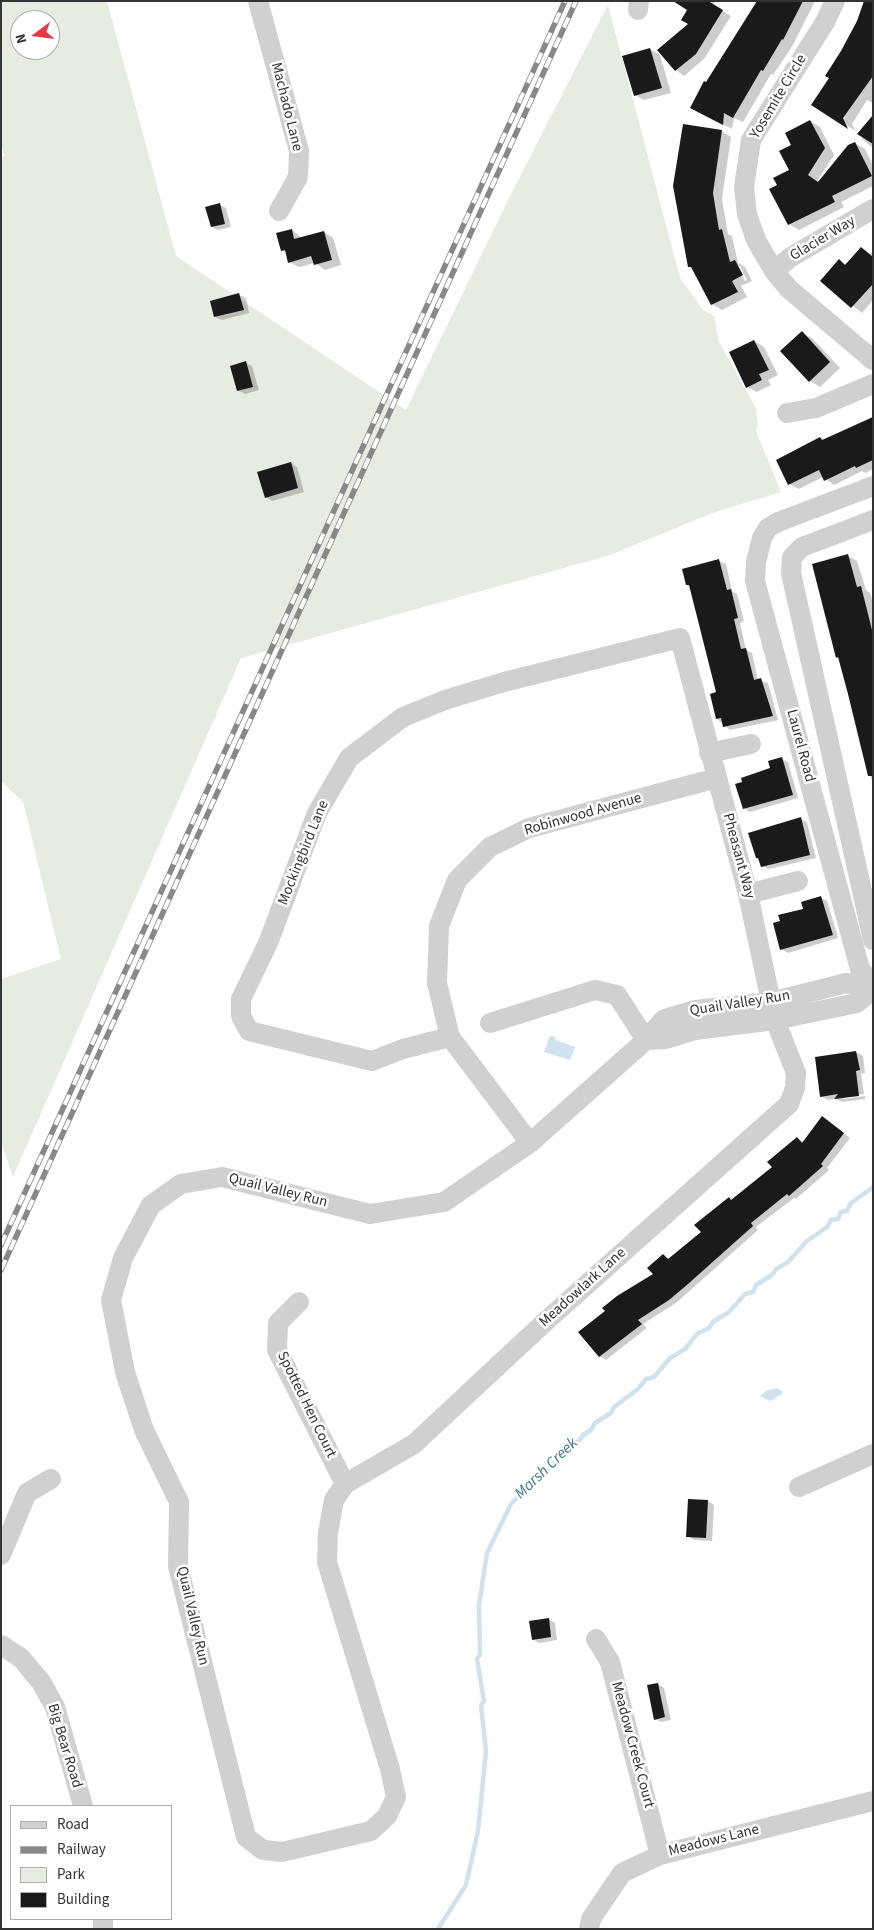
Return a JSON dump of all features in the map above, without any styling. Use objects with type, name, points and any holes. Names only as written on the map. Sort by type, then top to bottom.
[{"type":"street","name":"Machado Lane","points":[[258,1],[299,150],[298,177],[279,211]]},
{"type":"street","name":"Yosemite Circle","points":[[836,1],[825,22],[751,140],[744,186],[747,214],[756,240],[774,271],[789,289],[873,360]]},
{"type":"street","name":"Glacier Way","points":[[774,271],[791,257],[873,209]]},
{"type":"street","points":[[788,413],[816,408],[873,384]]},
{"type":"street","name":"Laurel Road","points":[[873,486],[768,528],[762,538],[756,562],[755,581],[860,969],[873,987]]},
{"type":"street","name":"Laurel Road","points":[[871,527],[802,547],[792,557],[791,573],[873,940]]},
{"type":"street","name":"Pheasant Way","points":[[680,638],[748,894],[773,1011],[796,1073]]},
{"type":"street","name":"Mockingbird Lane","points":[[450,1037],[403,1048],[372,1061],[248,1031],[241,1016],[241,999],[268,944],[317,813],[349,758],[403,717],[445,700],[504,682],[680,638]]},
{"type":"street","points":[[709,753],[751,744]]},
{"type":"street","name":"Robinwood Avenue","points":[[530,1143],[450,1037],[437,982],[439,926],[457,880],[490,847],[530,828],[717,778]]},
{"type":"street","points":[[748,894],[798,880]]},
{"type":"street","name":"Quail Valley Run","points":[[345,1484],[334,1500],[328,1533],[327,1562],[390,1769],[396,1798],[387,1816],[372,1830],[282,1852],[263,1850],[246,1837],[178,1566],[179,1502],[144,1430],[125,1372],[111,1300],[124,1258],[151,1205],[181,1184],[222,1177],[370,1214],[444,1202],[530,1143],[646,1040],[666,1039],[773,1011],[857,1003],[873,987]]},
{"type":"street","points":[[490,1023],[595,990],[617,995],[646,1040]]},
{"type":"street","name":"Meadowlark Lane","points":[[345,1484],[414,1444],[546,1321],[789,1104],[795,1088],[796,1073]]},
{"type":"street","name":"Spotted Hen Court","points":[[299,1302],[278,1323],[277,1350],[345,1484]]},
{"type":"street","points":[[799,1487],[873,1454]]},
{"type":"street","points":[[1,1555],[27,1493],[51,1479]]},
{"type":"street","name":"Meadow Creek Court","points":[[596,1639],[610,1662],[660,1854]]},
{"type":"street","name":"Big Bear Road","points":[[1,1645],[21,1658],[41,1682],[55,1707],[83,1805]]},
{"type":"street","name":"Meadows Lane","points":[[589,1929],[591,1919],[622,1873],[660,1854],[872,1802]]},
{"type":"green space","points":[[1,1],[107,1],[176,256],[406,410],[510,196],[608,5],[680,278],[703,310],[714,316],[719,342],[756,408],[758,425],[756,431],[781,492],[715,512],[610,555],[241,658],[13,1177],[1,1142],[1,979],[61,959],[23,802],[1,781],[1,157],[4,156],[1,143]]},
{"type":"water","points":[[550,1036],[555,1037],[555,1040],[575,1047],[570,1060],[544,1052]]},
{"type":"water","points":[[776,1388],[782,1391],[782,1394],[770,1401],[760,1396],[766,1391]]},
{"type":"building","points":[[673,1],[708,1],[723,10],[696,54],[675,71],[657,50],[688,24],[681,20],[687,10]]},
{"type":"building","points":[[757,1],[803,1],[783,40],[763,71],[761,70],[733,118],[724,113],[723,125],[690,108],[704,81],[706,82]]},
{"type":"building","points":[[864,1],[873,1],[873,76],[843,118],[848,129],[811,105],[829,78],[825,76],[857,21]]},
{"type":"building","points":[[650,48],[662,88],[634,96],[622,56]]},
{"type":"building","points":[[873,115],[873,144],[857,134]]},
{"type":"building","points":[[810,120],[825,148],[808,175],[818,182],[848,145],[855,142],[872,176],[832,196],[835,202],[788,225],[769,189],[777,185],[773,178],[789,170],[779,151],[791,145],[785,133]]},
{"type":"building","points":[[683,124],[722,130],[713,193],[719,230],[722,229],[730,262],[735,260],[743,275],[732,281],[738,292],[711,305],[691,267],[688,267],[673,186]]},
{"type":"building","points":[[220,203],[225,224],[211,227],[205,207]]},
{"type":"building","points":[[292,229],[294,239],[324,231],[332,260],[314,265],[311,256],[288,263],[285,250],[281,251],[276,233]]},
{"type":"building","points":[[861,247],[873,257],[873,284],[851,308],[820,281],[839,259],[845,265]]},
{"type":"building","points":[[239,293],[244,310],[214,317],[210,301]]},
{"type":"building","points":[[802,331],[830,362],[809,382],[780,351]]},
{"type":"building","points":[[754,340],[769,370],[759,374],[762,380],[746,388],[729,352]]},
{"type":"building","points":[[246,361],[253,387],[237,391],[230,366]]},
{"type":"building","points":[[873,417],[873,460],[856,468],[855,466],[824,481],[819,470],[788,485],[776,460],[820,437],[822,440]]},
{"type":"building","points":[[291,462],[298,488],[265,498],[257,472]]},
{"type":"building","points":[[848,554],[857,587],[861,586],[873,634],[873,776],[868,776],[848,694],[838,657],[836,658],[812,564]]},
{"type":"building","points":[[719,559],[727,590],[731,589],[738,618],[734,619],[741,649],[746,648],[754,680],[761,678],[773,716],[723,727],[721,718],[716,719],[710,694],[716,692],[689,585],[686,585],[682,569]]},
{"type":"building","points":[[782,757],[793,795],[743,809],[735,784],[742,782],[741,778],[770,768],[768,761]]},
{"type":"building","points":[[801,817],[810,855],[761,867],[748,833]]},
{"type":"building","points":[[821,896],[833,935],[780,950],[773,923],[780,921],[778,915],[803,909],[801,902]]},
{"type":"building","points":[[856,1051],[860,1070],[856,1071],[859,1096],[834,1099],[838,1094],[820,1097],[815,1057]]},
{"type":"building","points":[[822,1116],[844,1133],[821,1164],[823,1166],[789,1196],[787,1194],[751,1223],[753,1226],[688,1284],[669,1300],[638,1320],[642,1324],[599,1357],[578,1332],[605,1311],[602,1308],[617,1296],[653,1274],[647,1268],[663,1254],[668,1259],[701,1232],[694,1225],[729,1197],[731,1200],[772,1167],[767,1162],[797,1137],[802,1143]]},
{"type":"building","points":[[688,1499],[708,1500],[706,1538],[686,1537]]},
{"type":"building","points":[[549,1618],[551,1637],[532,1640],[529,1621]]},
{"type":"building","points":[[658,1683],[665,1717],[654,1720],[647,1685]]},
{"type":"waterway","name":"Marsh Creek","points":[[438,1929],[466,1885],[478,1831],[486,1751],[481,1705],[484,1701],[477,1659],[480,1655],[479,1605],[487,1553],[511,1504],[536,1478],[541,1477],[564,1451],[569,1450],[573,1443],[579,1441],[583,1435],[591,1430],[595,1423],[611,1413],[614,1407],[638,1389],[646,1379],[654,1377],[670,1358],[685,1349],[697,1334],[709,1328],[713,1322],[729,1312],[745,1294],[753,1292],[756,1285],[788,1262],[807,1241],[827,1227],[831,1220],[838,1219],[841,1212],[847,1211],[850,1204],[873,1187]]},
{"type":"railway","points":[[1,1245],[565,1]]},
{"type":"railway","points":[[1,1270],[576,1]]}]
